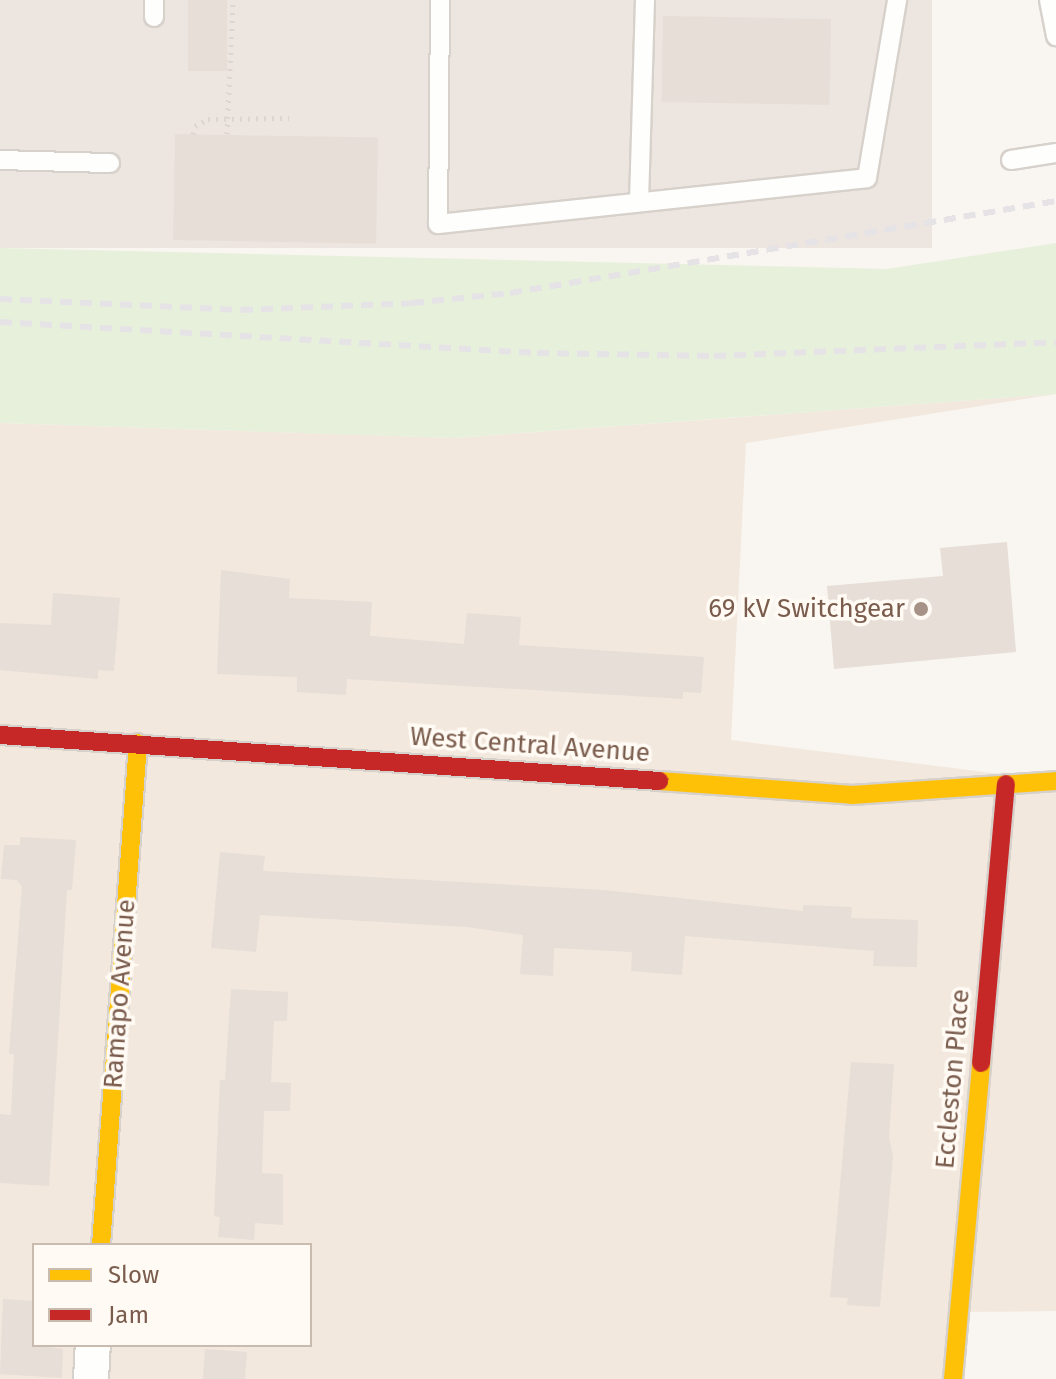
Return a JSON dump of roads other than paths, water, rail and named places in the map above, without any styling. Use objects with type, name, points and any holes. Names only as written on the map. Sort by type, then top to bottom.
[{"type":"street","name":"West Central Avenue","points":[[0,735],[852,795],[1056,781]]},
{"type":"street","name":"Ramapo Avenue","points":[[101,1243],[138,743]]},
{"type":"street","name":"Eccleston Place","points":[[953,1379],[1006,784]]},
{"type":"street","points":[[91,1379],[93,1347]]},
{"type":"lane","points":[[440,0],[438,224],[867,178],[897,0]]},
{"type":"lane","points":[[639,202],[645,0]]},
{"type":"lane","points":[[1049,0],[1056,36]]},
{"type":"lane","points":[[1011,160],[1056,153]]},
{"type":"lane","points":[[0,160],[110,163]]},
{"type":"railway","points":[[0,299],[241,310],[412,303],[510,293],[1056,201]]},
{"type":"railway","points":[[0,322],[537,353],[714,356],[1056,342]]},
{"type":"place","name":"69 kV Switchgear","points":[[921,609]]}]
